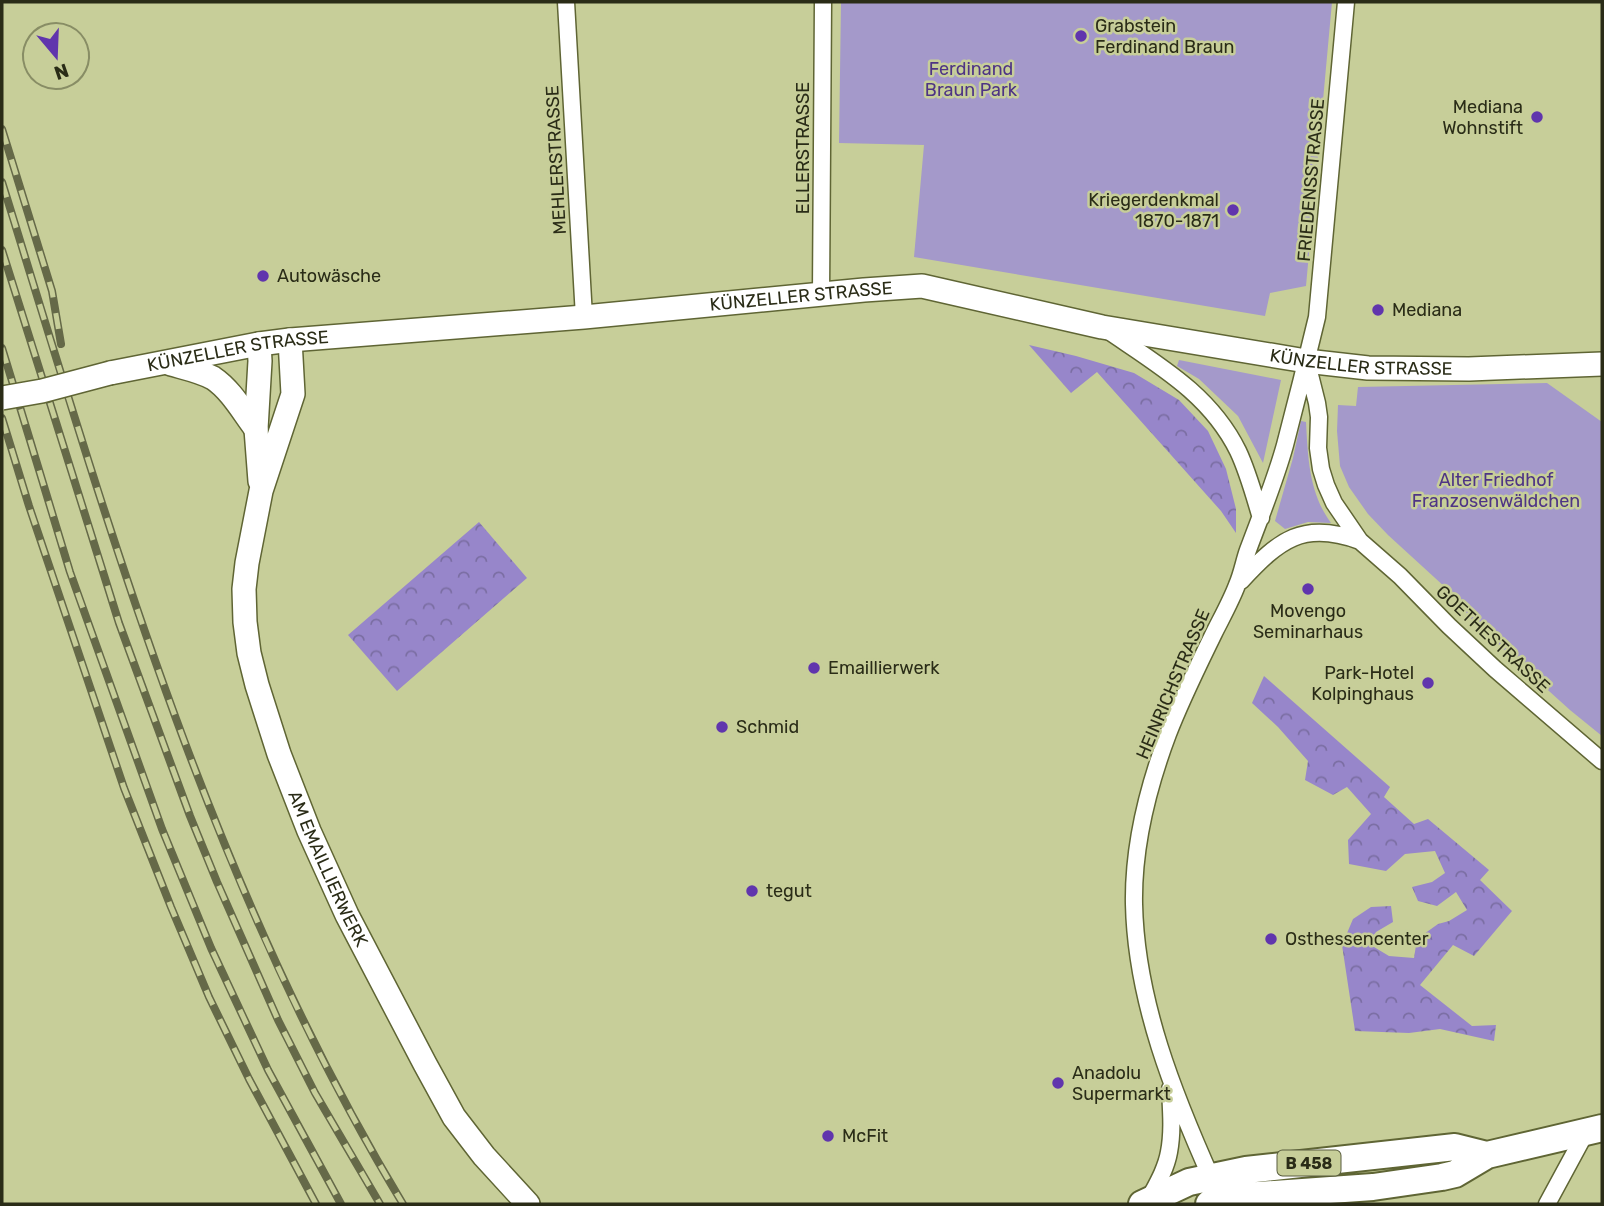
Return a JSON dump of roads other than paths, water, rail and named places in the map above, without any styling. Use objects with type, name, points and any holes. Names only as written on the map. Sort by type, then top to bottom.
[{"type":"main road","name":"KÜNZELLER STRASSE","points":[[2,398],[164,362],[290,340],[584,317],[922,286],[1102,327],[1368,368],[1446,369],[1602,364]]},
{"type":"main road","name":"AM EMAILLIERWERK","points":[[290,340],[293,394],[261,491],[250,537],[244,589],[249,653],[257,685],[279,754],[309,831],[347,915],[454,1117],[484,1156],[528,1204]]},
{"type":"main road","name":"AM EMAILLIERWERK","points":[[259,344],[261,361],[256,429],[261,491]]},
{"type":"main road","points":[[164,362],[216,380],[256,429]]},
{"type":"main road","name":"B 458","points":[[1146,1202],[1189,1182],[1216,1196],[1246,1170],[1455,1147],[1487,1155],[1594,1130]]},
{"type":"street","name":"MEHLERSTRASSE","points":[[565,2],[584,317]]},
{"type":"street","name":"ELLERSTRASSE","points":[[821,294],[823,2]]},
{"type":"street","name":"FRIEDENSSTRASSE","points":[[1306,360],[1317,317],[1346,2]]},
{"type":"street","points":[[1102,327],[1181,381],[1216,415],[1238,452],[1261,518]]},
{"type":"street","name":"GOETHESTRASSE","points":[[1306,360],[1319,417],[1318,448],[1321,469],[1334,503],[1360,541],[1495,669],[1602,761]]},
{"type":"street","name":"HEINRICHSTRASSE","points":[[1216,1196],[1170,1076],[1154,1025],[1140,959],[1135,906],[1138,847],[1168,733],[1238,585],[1247,551],[1285,446],[1306,360]]},
{"type":"street","name":"GOETHESTRASSE","points":[[1238,585],[1261,560],[1294,537],[1323,533],[1343,535],[1360,541]]},
{"type":"street","name":"HEINRICHSTRASSE","points":[[1146,1202],[1165,1167],[1169,1153],[1172,1132],[1170,1076]]},
{"type":"street","points":[[1547,1204],[1594,1130]]},
{"type":"railway","points":[[2,129],[52,291],[61,344]]},
{"type":"railway","points":[[2,182],[126,576],[171,706],[221,834],[275,961],[335,1084],[403,1204]]},
{"type":"railway","points":[[2,250],[119,623],[190,816],[278,1020],[315,1093],[380,1204]]},
{"type":"railway","points":[[2,348],[70,572],[162,829],[211,948],[268,1070],[341,1204]]},
{"type":"railway","points":[[2,418],[124,788],[171,907],[209,997],[249,1079],[316,1204]]},
{"type":"place","name":"Grabstein Ferdinand Braun","points":[[1081,36]]},
{"type":"place","name":"Mediana Wohnstift","points":[[1537,117]]},
{"type":"place","name":"Kriegerdenkmal 1870-1871","points":[[1233,210]]},
{"type":"place","name":"Autowäsche","points":[[263,276]]},
{"type":"place","name":"Mediana","points":[[1378,310]]},
{"type":"place","name":"Movengo Seminarhaus","points":[[1308,589]]},
{"type":"place","name":"Emaillierwerk","points":[[814,668]]},
{"type":"place","name":"Park-Hotel Kolpinghaus","points":[[1428,683]]},
{"type":"place","name":"Schmid","points":[[722,727]]},
{"type":"place","name":"tegut","points":[[752,891]]},
{"type":"place","name":"Osthessencenter","points":[[1271,939]]},
{"type":"place","name":"Anadolu Supermarkt","points":[[1058,1083]]},
{"type":"place","name":"McFit","points":[[828,1136]]},
{"type":"park label","name":"Ferdinand Braun Park","points":[[971,79]]},
{"type":"park label","name":"Alter Friedhof Franzosenwäldchen","points":[[1496,490]]}]
